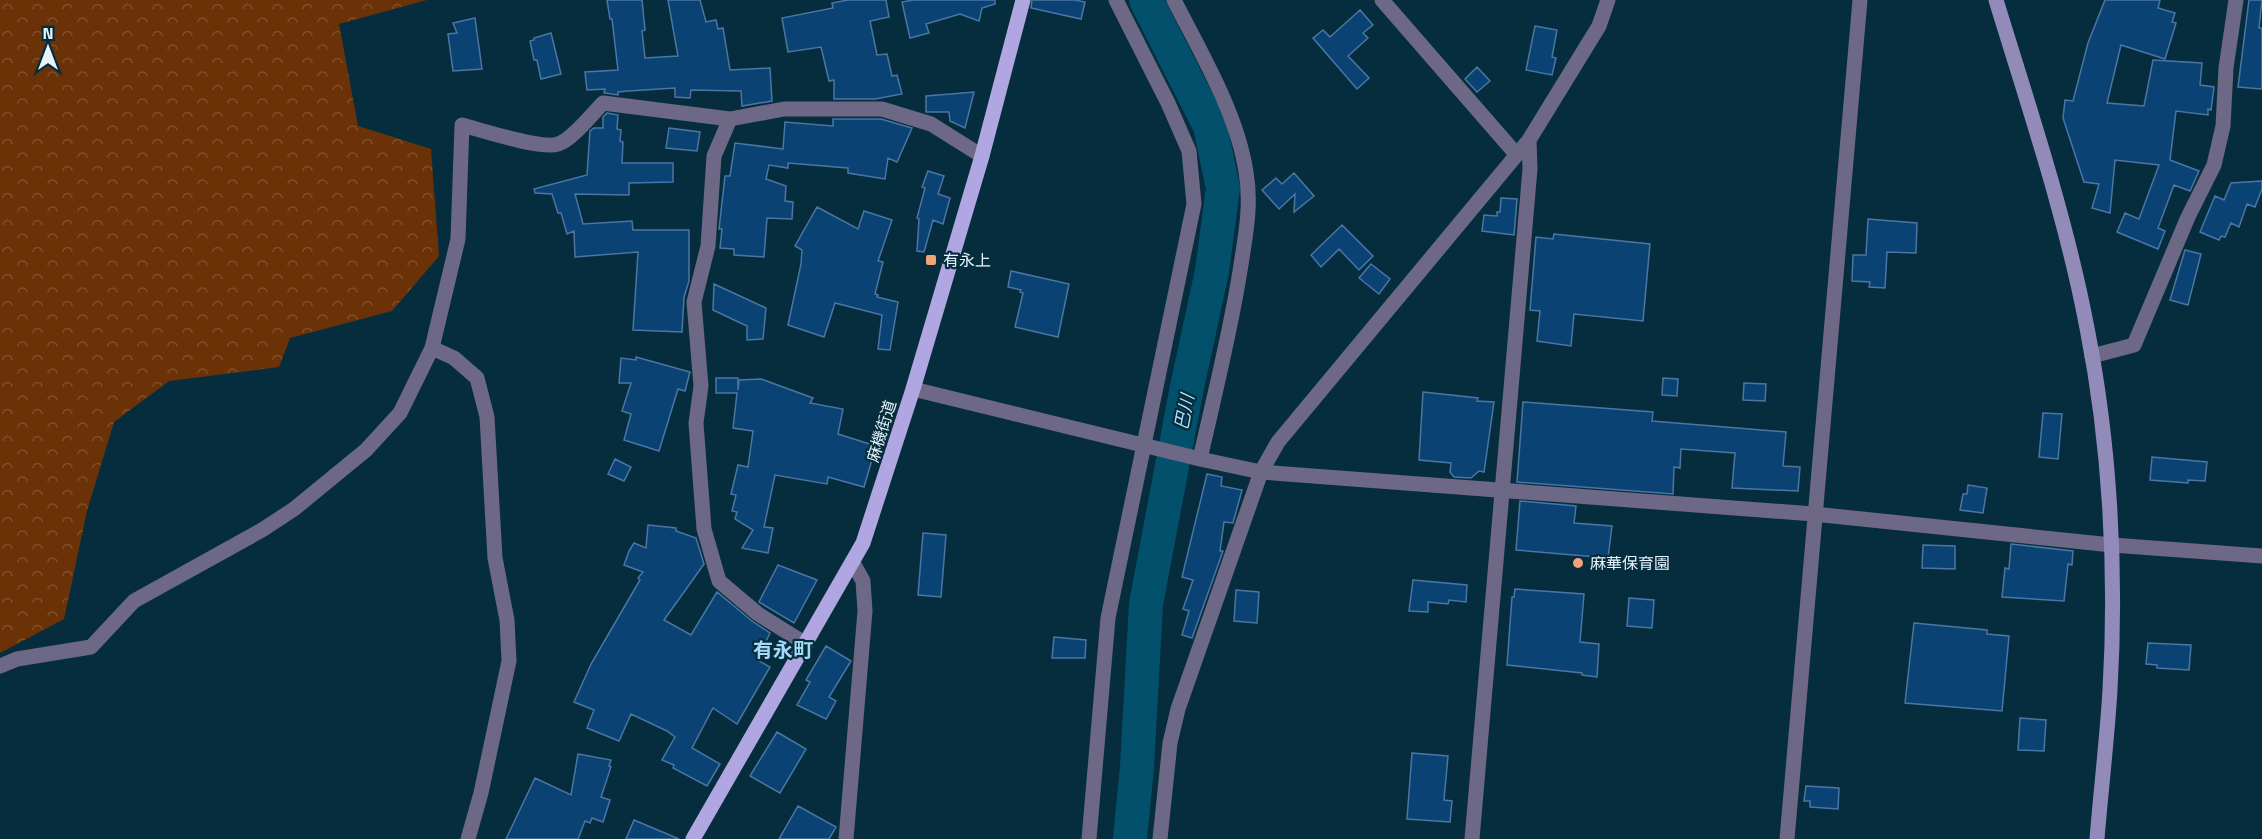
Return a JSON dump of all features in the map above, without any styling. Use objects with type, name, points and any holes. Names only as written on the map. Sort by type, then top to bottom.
[{"type":"main road","name":"麻機街道","points":[[693,839],[863,543],[913,389],[982,156],[1023,0]]},
{"type":"street","points":[[1089,839],[1108,618],[1194,204],[1189,152],[1168,103],[1116,0]]},
{"type":"street","points":[[1174,0],[1232,118],[1246,170],[1249,196],[1248,220],[1235,299],[1200,459]]},
{"type":"street","points":[[1382,0],[1516,154]]},
{"type":"street","points":[[1160,839],[1170,743],[1178,709],[1261,471],[1278,442],[1529,140],[1599,26],[1608,0]]},
{"type":"street","points":[[1787,839],[1860,0]]},
{"type":"street","points":[[1996,0],[2060,212],[2078,287],[2101,412],[2112,545],[2110,688],[2097,839]]},
{"type":"street","points":[[2092,356],[2134,345],[2188,217],[2214,165],[2223,126],[2226,68],[2236,0]]},
{"type":"street","points":[[0,666],[17,659],[91,647],[134,601],[262,530],[294,509],[366,450],[400,413],[432,348],[458,239],[462,125],[536,144],[558,145],[603,103],[730,119],[784,109],[882,109],[931,124],[982,156]]},
{"type":"street","points":[[730,119],[714,156],[708,246],[694,302],[701,386],[696,423],[704,529],[719,581],[758,614],[806,644]]},
{"type":"street","points":[[1472,839],[1530,169],[1529,140]]},
{"type":"street","points":[[432,348],[454,358],[477,378],[487,417],[495,558],[507,620],[509,662],[481,794],[468,839]]},
{"type":"street","points":[[913,389],[1200,459],[1261,471],[1814,514],[2112,545],[2262,556]]},
{"type":"street","points":[[846,839],[865,611],[863,580],[853,563]]},
{"type":"green space","points":[[0,0],[427,0],[339,24],[358,126],[431,149],[439,256],[392,311],[290,338],[279,367],[169,381],[114,422],[87,511],[64,619],[0,653]]},
{"type":"building","points":[[607,0],[642,0],[645,58],[678,56],[668,0],[700,0],[706,22],[716,20],[718,29],[723,28],[730,70],[770,68],[772,101],[742,106],[741,91],[691,90],[690,98],[675,97],[675,88],[618,92],[618,95],[604,93],[605,89],[587,90],[585,72],[618,70],[612,19],[610,19]]},
{"type":"building","points":[[848,0],[886,0],[889,17],[870,21],[877,55],[887,54],[892,76],[897,75],[902,94],[875,99],[834,99],[834,80],[829,81],[821,47],[788,52],[782,18],[833,8],[832,3]]},
{"type":"building","points":[[995,0],[995,4],[982,8],[979,21],[960,14],[926,24],[929,33],[910,38],[902,2]]},
{"type":"building","points":[[1032,0],[1085,2],[1081,19],[1031,8]]},
{"type":"building","points":[[2105,0],[2160,0],[2158,8],[2175,13],[2172,22],[2176,23],[2165,59],[2121,45],[2107,103],[2144,106],[2153,60],[2202,63],[2200,85],[2214,87],[2211,110],[2208,109],[2208,115],[2176,111],[2170,160],[2199,171],[2190,191],[2174,185],[2158,228],[2165,231],[2158,249],[2117,232],[2125,213],[2139,219],[2159,165],[2115,160],[2110,213],[2092,208],[2099,184],[2084,182],[2063,118],[2065,100],[2073,101],[2088,43]]},
{"type":"building","points":[[2249,0],[2262,0],[2259,28],[2262,28],[2262,89],[2238,87]]},
{"type":"building","points":[[1360,10],[1373,25],[1363,33],[1368,38],[1348,56],[1369,78],[1357,89],[1313,38],[1323,30],[1330,37]]},
{"type":"building","points":[[475,18],[482,69],[453,71],[448,34],[457,33],[453,23]]},
{"type":"building","points":[[1535,26],[1557,30],[1552,57],[1556,58],[1552,75],[1526,70]]},
{"type":"building","points":[[551,33],[561,74],[541,79],[530,41]]},
{"type":"building","points":[[1477,67],[1490,81],[1477,92],[1465,79]]},
{"type":"building","points":[[974,92],[965,128],[950,121],[949,112],[926,112],[926,96]]},
{"type":"building","points":[[607,113],[618,115],[617,129],[621,130],[620,141],[623,142],[622,163],[673,163],[673,182],[629,183],[629,195],[575,194],[583,224],[632,221],[633,230],[689,230],[689,281],[684,297],[682,332],[633,330],[638,252],[575,257],[574,231],[567,234],[552,194],[535,193],[534,189],[587,175],[590,131],[594,128],[603,128],[603,117]]},
{"type":"building","points":[[833,119],[881,119],[912,128],[897,162],[888,158],[885,179],[848,173],[848,168],[788,163],[788,168],[769,165],[766,179],[786,186],[785,201],[793,202],[792,219],[767,218],[764,257],[734,255],[734,249],[720,248],[722,229],[719,229],[725,176],[730,176],[735,143],[783,149],[785,122],[833,126]]},
{"type":"building","points":[[669,128],[700,132],[697,151],[666,148]]},
{"type":"building","points":[[928,171],[944,176],[938,194],[950,198],[943,224],[933,220],[924,252],[917,251],[919,219],[917,218],[925,188],[922,187]]},
{"type":"building","points":[[1294,173],[1314,196],[1294,212],[1295,194],[1279,209],[1262,190],[1276,178],[1282,184]]},
{"type":"building","points":[[2262,181],[2262,189],[2255,207],[2247,204],[2239,227],[2231,223],[2225,237],[2221,236],[2219,240],[2200,232],[2215,196],[2224,200],[2231,183]]},
{"type":"building","points":[[1501,198],[1517,199],[1514,235],[1482,231],[1484,215],[1497,216],[1497,212],[1500,212]]},
{"type":"building","points":[[817,207],[858,229],[864,211],[892,220],[878,261],[883,262],[875,294],[878,295],[877,297],[898,302],[890,350],[878,349],[882,315],[835,303],[824,337],[788,325],[801,264],[802,250],[795,246]]},
{"type":"building","points":[[1868,219],[1917,223],[1916,253],[1887,252],[1885,288],[1869,287],[1870,282],[1852,281],[1853,255],[1866,255]]},
{"type":"building","points":[[1342,225],[1373,256],[1359,270],[1339,249],[1321,267],[1311,255]]},
{"type":"building","points":[[1554,234],[1650,244],[1643,321],[1574,314],[1571,346],[1537,341],[1540,311],[1530,310],[1536,237],[1553,239]]},
{"type":"building","points":[[2185,250],[2201,254],[2188,305],[2170,300]]},
{"type":"building","points":[[1371,264],[1390,279],[1379,294],[1359,278]]},
{"type":"building","points":[[1011,271],[1069,284],[1058,337],[1015,327],[1023,293],[1020,292],[1021,290],[1008,287]]},
{"type":"building","points":[[714,284],[766,308],[763,339],[747,340],[747,326],[713,310]]},
{"type":"building","points":[[636,357],[690,372],[685,391],[678,389],[659,451],[624,440],[631,414],[622,411],[631,383],[619,383],[621,358],[636,360]]},
{"type":"building","points":[[716,378],[738,378],[738,390],[739,380],[761,379],[813,398],[810,403],[843,409],[838,434],[876,446],[864,487],[828,477],[827,484],[775,475],[764,527],[773,528],[768,553],[742,548],[753,530],[735,519],[737,512],[732,511],[736,495],[731,494],[738,465],[748,467],[753,431],[733,428],[737,393],[716,393]]},
{"type":"building","points":[[1663,378],[1678,379],[1677,396],[1662,395]]},
{"type":"building","points":[[1744,383],[1766,384],[1765,401],[1743,400]]},
{"type":"building","points":[[1423,392],[1494,402],[1484,472],[1479,471],[1471,478],[1454,477],[1450,472],[1451,463],[1419,460]]},
{"type":"building","points":[[1523,402],[1653,412],[1652,421],[1786,432],[1783,466],[1800,467],[1798,491],[1732,488],[1735,453],[1681,449],[1680,468],[1674,467],[1673,494],[1517,482]]},
{"type":"building","points":[[2043,413],[2062,414],[2058,459],[2039,457]]},
{"type":"building","points":[[2152,457],[2207,462],[2205,481],[2188,480],[2188,483],[2150,480]]},
{"type":"building","points":[[615,459],[631,467],[624,481],[608,474]]},
{"type":"building","points":[[1207,474],[1222,477],[1221,486],[1242,490],[1233,523],[1224,522],[1220,551],[1223,551],[1192,638],[1182,635],[1189,611],[1183,609],[1193,580],[1182,577]]},
{"type":"building","points":[[1968,485],[1987,488],[1983,513],[1960,510],[1963,494],[1967,494]]},
{"type":"building","points":[[1520,501],[1576,506],[1574,523],[1612,526],[1608,558],[1516,550]]},
{"type":"building","points":[[648,525],[676,528],[676,531],[696,538],[704,564],[664,620],[691,635],[717,592],[770,633],[757,660],[770,667],[737,724],[713,708],[692,748],[720,764],[707,786],[662,760],[675,737],[667,731],[631,714],[619,741],[587,728],[594,710],[574,702],[591,664],[640,580],[638,578],[643,572],[624,565],[634,543],[646,548]]},
{"type":"building","points":[[923,533],[946,535],[941,597],[918,595]]},
{"type":"building","points":[[2011,544],[2073,551],[2072,565],[2068,564],[2064,601],[2002,597],[2005,568],[2009,569]]},
{"type":"building","points":[[1923,545],[1955,546],[1955,569],[1922,568]]},
{"type":"building","points":[[778,565],[817,580],[794,623],[759,602]]},
{"type":"building","points":[[1413,580],[1467,585],[1466,602],[1449,600],[1448,604],[1428,602],[1428,612],[1409,611]]},
{"type":"building","points":[[1515,589],[1584,594],[1580,642],[1599,644],[1597,677],[1582,675],[1582,673],[1507,665],[1512,597],[1514,597]]},
{"type":"building","points":[[1236,590],[1259,592],[1257,623],[1234,621]]},
{"type":"building","points":[[1629,598],[1654,600],[1652,628],[1627,626]]},
{"type":"building","points":[[1914,623],[1987,630],[1987,634],[2009,636],[2002,711],[1905,703]]},
{"type":"building","points":[[1054,637],[1086,640],[1085,658],[1052,658]]},
{"type":"building","points":[[2148,643],[2191,645],[2189,670],[2157,668],[2157,665],[2146,664]]},
{"type":"building","points":[[826,646],[851,661],[829,697],[836,701],[826,719],[797,705],[810,682],[806,680]]},
{"type":"building","points":[[2020,718],[2046,720],[2044,751],[2018,750]]},
{"type":"building","points":[[777,732],[806,749],[780,793],[750,776]]},
{"type":"building","points":[[1412,753],[1448,756],[1444,800],[1452,801],[1450,822],[1407,819]]},
{"type":"building","points":[[578,754],[611,760],[609,766],[611,767],[601,797],[610,800],[603,822],[592,818],[590,823],[585,821],[578,839],[506,839],[535,778],[571,795]]},
{"type":"building","points":[[1806,786],[1839,788],[1838,809],[1810,807],[1810,801],[1804,801]]},
{"type":"building","points":[[798,806],[836,827],[829,839],[779,839]]},
{"type":"building","points":[[634,820],[679,839],[626,839]]},
{"type":"waterway","name":"巴川","points":[[1130,839],[1137,767],[1146,604],[1186,392],[1212,271],[1223,188],[1210,126],[1146,0]]},
{"type":"place","name":"有永上","points":[[931,260]]},
{"type":"place","name":"麻華保育園","points":[[1578,563]]},
{"type":"district","name":"有永町","points":[[783,649]]}]
